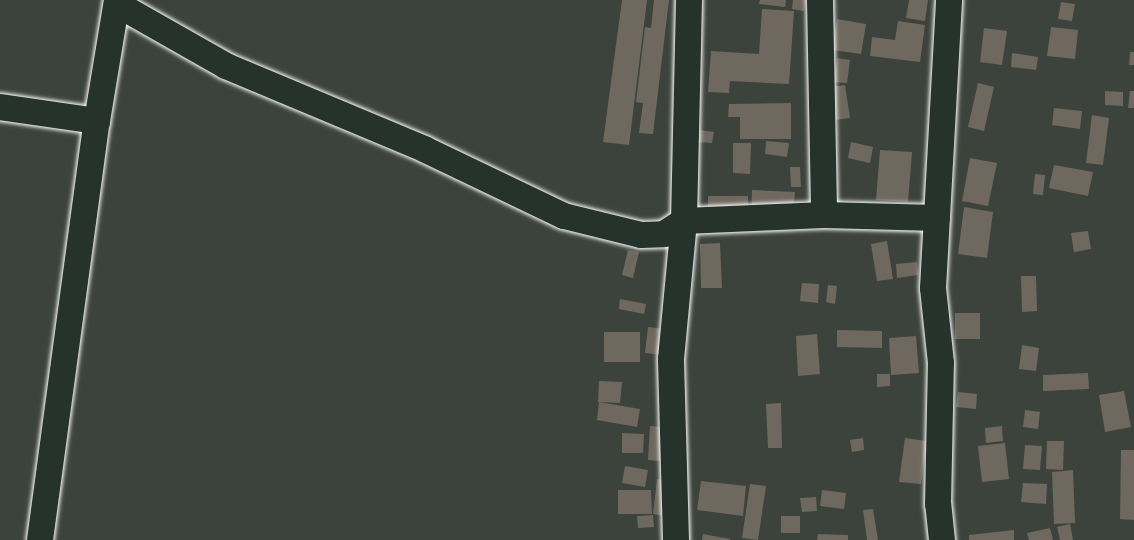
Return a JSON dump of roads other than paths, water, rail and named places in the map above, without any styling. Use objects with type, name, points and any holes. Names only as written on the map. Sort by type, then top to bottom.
[{"type":"street","points":[[676,540],[671,359],[684,222],[689,0]]},
{"type":"street","points":[[820,0],[824,215]]},
{"type":"street","points":[[942,540],[938,504],[941,363],[933,288],[949,0]]},
{"type":"street","points":[[40,540],[97,121],[117,2],[226,66],[424,149],[564,216],[641,235],[664,234],[684,222],[824,215],[937,218]]},
{"type":"street","points":[[0,107],[97,121]]}]
